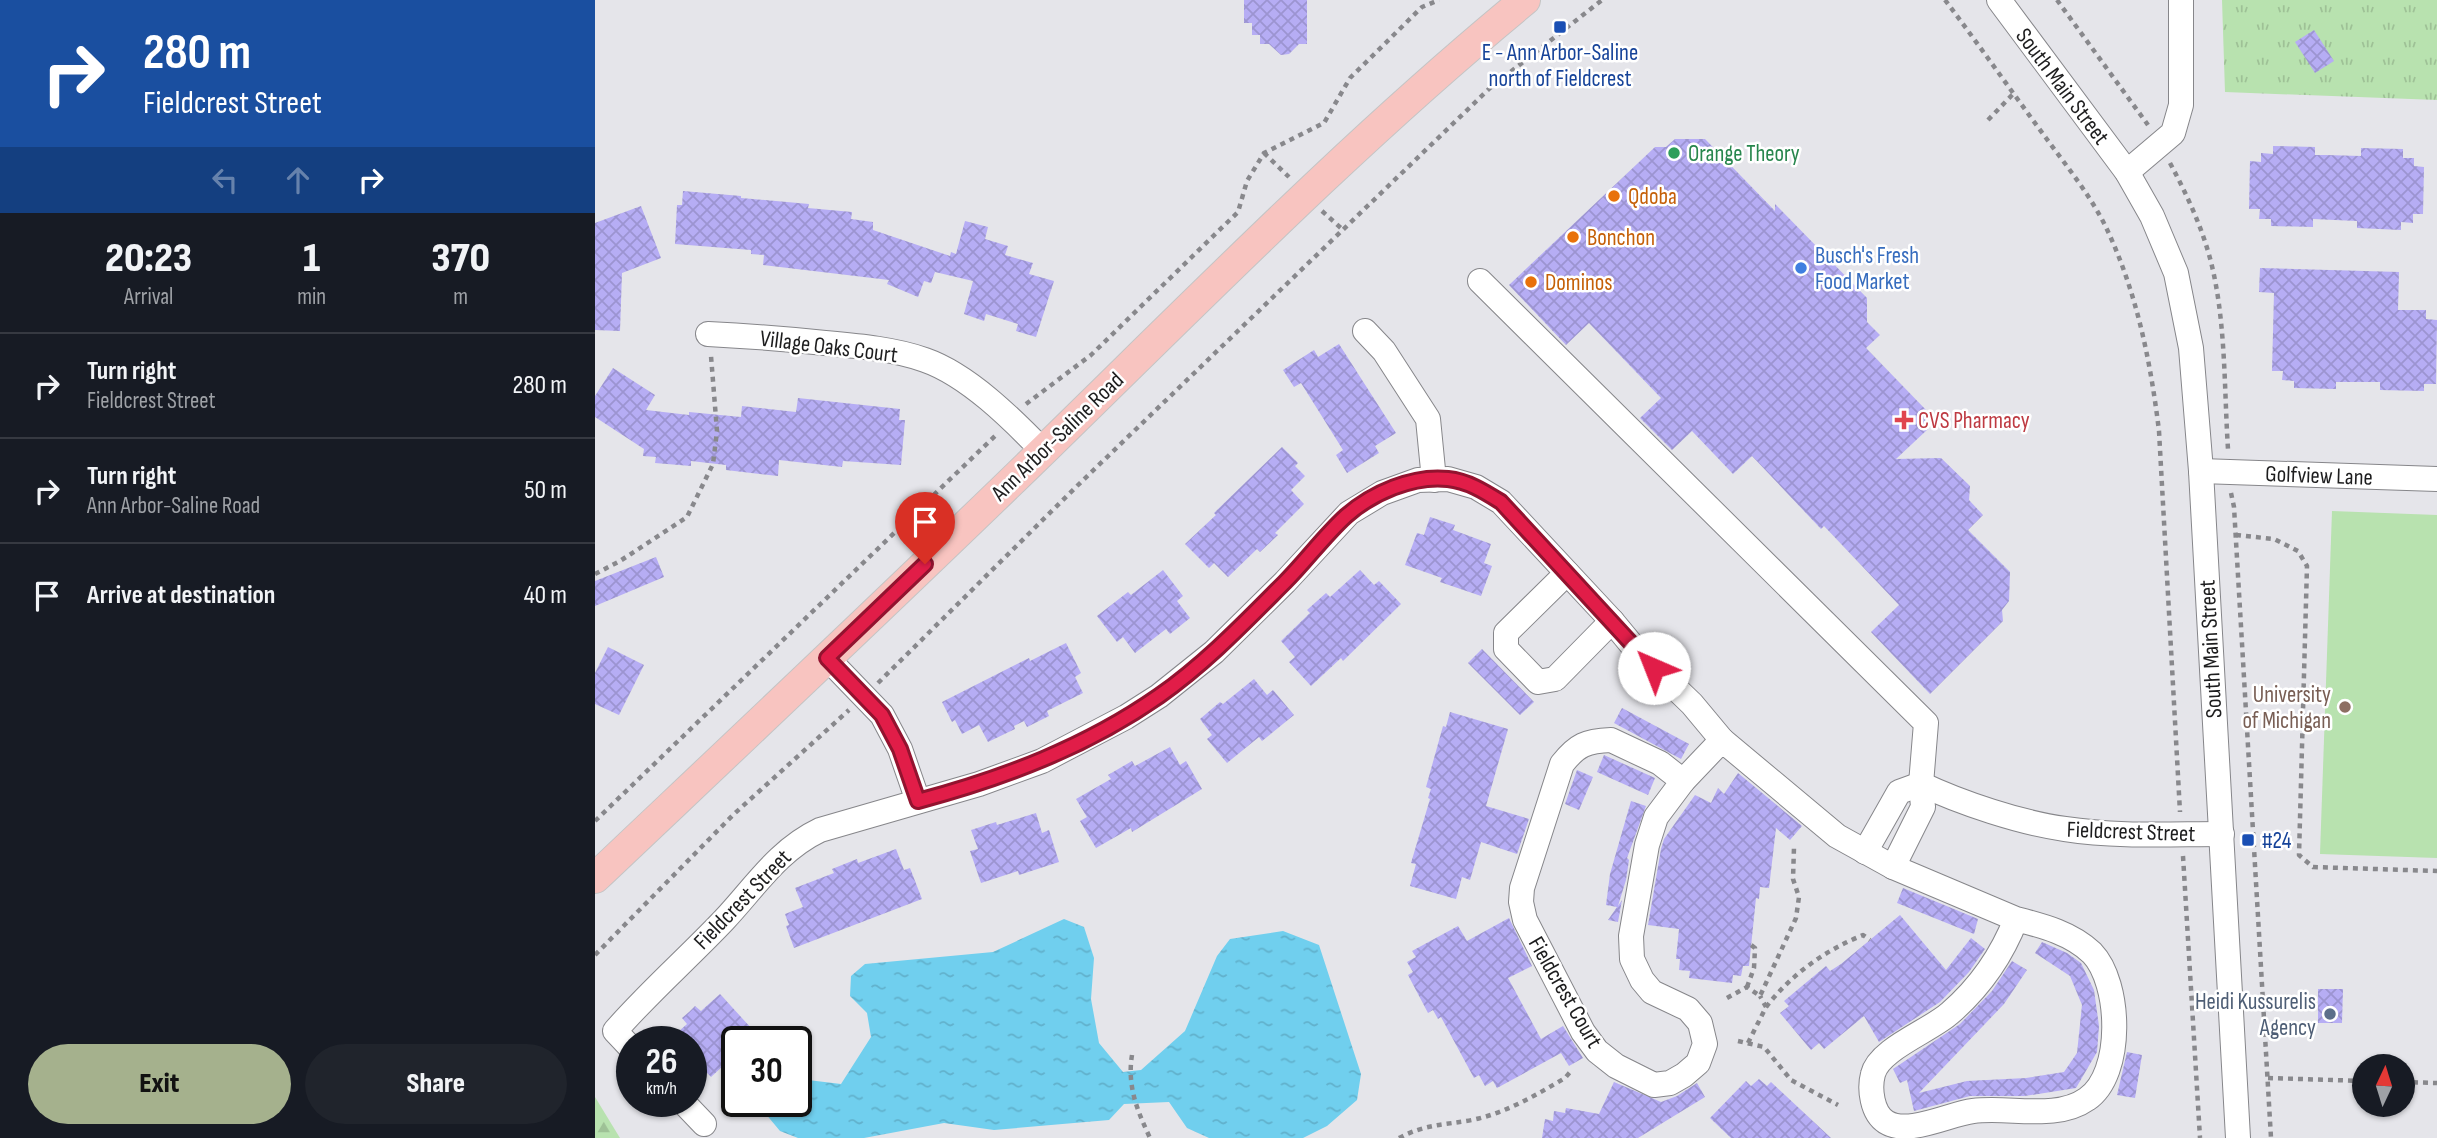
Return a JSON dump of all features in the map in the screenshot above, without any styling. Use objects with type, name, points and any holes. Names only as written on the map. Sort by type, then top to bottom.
[{"type":"main road","name":"Ann Arbor-Saline Road","points":[[595,878],[1043,451],[1353,149],[1525,0]]},
{"type":"street","name":"South Main Street","points":[[1999,0],[2127,172],[2152,216],[2176,273],[2191,348],[2201,471],[2238,1138]]},
{"type":"street","points":[[2127,172],[2173,133],[2181,106],[2181,0]]},
{"type":"street","points":[[1480,281],[1926,723],[1921,785],[1923,807],[1893,867]]},
{"type":"street","points":[[1365,331],[1384,351],[1428,419],[1434,480]]},
{"type":"street","name":"Village Oaks Court","points":[[708,334],[865,346],[926,360],[967,383],[1043,451]]},
{"type":"street","name":"Golfview Lane","points":[[2201,471],[2437,479]]},
{"type":"street","name":"Fieldcrest Street","points":[[620,1026],[725,919],[769,867],[802,838],[820,830],[979,784],[1042,761],[1126,717],[1160,696],[1214,652],[1293,574],[1349,513],[1382,493],[1418,480],[1448,479],[1476,486],[1501,502],[1636,650],[1692,704],[1722,740]]},
{"type":"street","points":[[1567,573],[1506,633],[1506,649],[1538,682],[1555,679],[1612,621]]},
{"type":"street","points":[[827,658],[882,715],[900,749],[918,801]]},
{"type":"street","name":"Fieldcrest Court","points":[[1683,781],[1660,763],[1611,740],[1590,741],[1572,751],[1562,764],[1522,888],[1521,902],[1525,920],[1583,1032],[1597,1051],[1616,1066],[1654,1085],[1670,1083],[1684,1075],[1698,1063],[1705,1044],[1700,1023],[1688,1009],[1652,992],[1641,978],[1632,959],[1630,936],[1647,845],[1656,817],[1683,781],[1722,740]]},
{"type":"street","points":[[1722,740],[1837,835],[1865,852],[1893,867],[2016,919],[2051,928],[2093,954],[2104,971],[2114,1008],[2111,1057],[2108,1072],[2096,1091],[2086,1100],[2064,1109],[1971,1111],[1913,1126],[1903,1127],[1886,1122],[1873,1102],[1873,1071],[1893,1049],[1948,1015],[1971,993],[2007,942],[2016,919]]},
{"type":"street","points":[[1865,852],[1899,792],[1921,785]]},
{"type":"street","name":"Fieldcrest Street","points":[[1921,785],[1970,804],[2064,829],[2149,835],[2222,834]]},
{"type":"street","points":[[697,1117],[704,1124]]},
{"type":"path","points":[[1024,407],[1032,398],[1091,355],[1238,212],[1247,181],[1264,153],[1324,124],[1350,78],[1422,6],[1439,0]]},
{"type":"path","points":[[881,680],[1077,486],[1490,88],[1602,0]]},
{"type":"path","points":[[1945,0],[2071,173],[2109,233],[2126,276],[2141,327],[2152,376],[2159,431],[2180,802]]},
{"type":"path","points":[[1988,120],[2014,93]]},
{"type":"path","points":[[1264,153],[1284,173]]},
{"type":"path","points":[[1328,218],[1342,229]]},
{"type":"path","points":[[595,574],[620,561],[687,517],[708,476],[713,464],[717,430],[708,334]]},
{"type":"path","points":[[595,821],[993,438]]},
{"type":"path","points":[[2236,534],[2274,539],[2298,551],[2307,566],[2299,855],[2313,867],[2437,871]]},
{"type":"path","points":[[595,955],[734,814],[843,716]]},
{"type":"path","points":[[1760,996],[1795,918],[1799,897],[1793,880],[1794,847]]},
{"type":"path","points":[[2183,858],[2200,1138]]},
{"type":"path","points":[[1748,1043],[1766,1007],[1784,984],[1814,961],[1863,935],[1870,940]]},
{"type":"path","points":[[1727,998],[1747,986],[1754,968],[1755,948],[1751,945]]},
{"type":"path","points":[[1747,986],[1760,996],[1766,1007]]},
{"type":"path","points":[[1738,1041],[1764,1047],[1791,1080],[1838,1105]]},
{"type":"path","points":[[1132,1055],[1130,1068],[1135,1106],[1150,1138]]},
{"type":"path","points":[[1399,1138],[1427,1125],[1473,1120],[1508,1109],[1565,1078],[1571,1071]]},
{"type":"path","points":[[2268,1078],[2352,1081]]},
{"type":"path","points":[[2415,1082],[2437,1083]]},
{"type":"green space","points":[[2222,0],[2437,0],[2437,100],[2225,92]]},
{"type":"green space","points":[[2332,511],[2437,515],[2437,858],[2320,854]]},
{"type":"green space","points":[[595,1097],[620,1138],[595,1138]]},
{"type":"water","points":[[1064,919],[1084,927],[1094,958],[1091,999],[1099,1043],[1123,1072],[1141,1070],[1185,1031],[1217,956],[1230,939],[1283,931],[1319,945],[1361,1074],[1357,1100],[1327,1126],[1303,1138],[1209,1138],[1187,1128],[1169,1102],[1124,1104],[1109,1120],[994,1130],[944,1123],[864,1138],[798,1138],[780,1131],[768,1117],[812,1117],[812,1080],[841,1084],[871,1037],[867,1013],[850,996],[851,976],[865,964],[993,952]]},
{"type":"building","points":[[1244,0],[1307,0],[1307,44],[1299,44],[1289,54],[1281,55],[1269,44],[1260,44],[1260,35],[1252,35],[1252,23],[1244,23]]},
{"type":"building","points":[[2314,30],[2334,61],[2315,73],[2295,42]]},
{"type":"building","points":[[1675,139],[1705,139],[1775,211],[1775,204],[1867,298],[1867,322],[1880,335],[1866,348],[1928,412],[1928,429],[1896,459],[1941,458],[1970,486],[1969,500],[1983,515],[1968,530],[2010,572],[2009,601],[2002,610],[2003,621],[1930,694],[1871,632],[1899,605],[1824,526],[1821,529],[1752,456],[1733,474],[1692,431],[1672,450],[1640,418],[1661,398],[1589,323],[1566,345],[1509,285],[1655,147],[1666,147]]},
{"type":"building","points":[[2273,146],[2315,147],[2315,155],[2361,156],[2361,148],[2403,149],[2403,158],[2414,158],[2414,166],[2424,167],[2423,214],[2413,214],[2413,223],[2401,222],[2401,230],[2357,228],[2357,221],[2313,219],[2313,227],[2271,226],[2271,219],[2259,219],[2260,209],[2249,209],[2250,161],[2261,162],[2261,153],[2273,154]]},
{"type":"building","points":[[683,191],[809,204],[808,208],[852,212],[851,219],[873,222],[873,230],[950,256],[951,252],[956,254],[965,221],[988,227],[985,239],[1008,246],[1005,255],[1033,263],[1029,274],[1054,281],[1036,337],[1016,331],[1018,324],[986,314],[984,321],[964,314],[973,281],[935,272],[931,283],[924,281],[918,297],[887,284],[889,280],[763,265],[764,255],[751,254],[751,250],[675,244],[677,205],[682,205]]},
{"type":"building","points":[[641,206],[661,258],[622,273],[620,331],[595,330],[595,223]]},
{"type":"building","points":[[2260,268],[2399,272],[2398,310],[2426,310],[2426,319],[2437,320],[2436,384],[2424,384],[2424,391],[2380,390],[2380,382],[2336,382],[2336,389],[2294,388],[2294,381],[2282,380],[2283,371],[2272,371],[2274,293],[2259,292]]},
{"type":"building","points":[[1339,344],[1396,433],[1375,446],[1379,453],[1347,473],[1336,455],[1343,450],[1301,383],[1294,387],[1283,370],[1314,350],[1318,357]]},
{"type":"building","points":[[613,368],[655,395],[646,410],[741,417],[742,406],[796,412],[798,398],[900,409],[899,420],[905,420],[901,465],[843,461],[842,467],[779,460],[778,476],[726,470],[726,465],[691,461],[691,466],[655,463],[656,457],[643,456],[644,449],[595,417],[595,396]]},
{"type":"building","points":[[1282,447],[1298,463],[1295,466],[1305,476],[1291,490],[1304,504],[1275,533],[1278,535],[1260,552],[1257,549],[1228,577],[1214,563],[1209,568],[1185,544]]},
{"type":"building","points":[[1430,517],[1455,525],[1453,530],[1491,544],[1484,563],[1492,566],[1481,596],[1440,582],[1442,578],[1405,565],[1417,533],[1424,535]]},
{"type":"building","points":[[656,557],[664,577],[595,606],[595,581]]},
{"type":"building","points":[[1163,570],[1183,596],[1177,601],[1190,618],[1170,634],[1166,629],[1135,653],[1123,637],[1117,642],[1097,616],[1128,592],[1131,595]]},
{"type":"building","points":[[1360,570],[1374,585],[1379,581],[1401,604],[1343,661],[1341,658],[1311,686],[1289,662],[1295,657],[1281,641],[1310,613],[1307,610],[1326,593],[1330,597]]},
{"type":"building","points":[[1066,643],[1081,673],[1075,677],[1083,693],[1047,711],[1049,716],[1027,727],[1024,721],[1014,726],[1015,729],[988,742],[979,725],[962,734],[955,720],[952,722],[942,702],[1029,658],[1030,661]]},
{"type":"building","points":[[608,647],[644,665],[619,715],[595,704],[595,673]]},
{"type":"building","points":[[1482,649],[1534,702],[1520,715],[1468,663]]},
{"type":"building","points":[[1254,679],[1267,695],[1273,690],[1294,715],[1262,741],[1259,737],[1227,763],[1207,739],[1212,735],[1200,719]]},
{"type":"building","points":[[1622,708],[1689,744],[1681,759],[1614,723]]},
{"type":"building","points":[[1450,712],[1508,729],[1486,806],[1529,819],[1517,854],[1481,842],[1470,880],[1462,877],[1456,899],[1410,886],[1416,864],[1411,863],[1430,799],[1431,789],[1426,787],[1443,726],[1446,727]]},
{"type":"building","points":[[1170,747],[1180,765],[1186,761],[1202,789],[1132,832],[1131,828],[1096,848],[1080,821],[1087,817],[1076,799],[1111,779],[1108,775],[1132,761],[1135,766]]},
{"type":"building","points":[[1604,755],[1655,778],[1648,795],[1597,772]]},
{"type":"building","points":[[1577,770],[1593,777],[1579,810],[1565,804]]},
{"type":"building","points":[[1738,773],[1802,826],[1790,840],[1776,828],[1769,888],[1760,887],[1759,899],[1756,898],[1749,966],[1743,966],[1741,976],[1733,975],[1732,983],[1689,978],[1690,971],[1679,970],[1680,959],[1676,959],[1679,929],[1648,925],[1661,849],[1664,839],[1695,795],[1711,803],[1718,788],[1724,794]]},
{"type":"building","points":[[1631,801],[1646,806],[1627,858],[1629,860],[1618,906],[1622,900],[1618,922],[1608,920],[1617,907],[1606,905],[1610,874]]},
{"type":"building","points":[[1036,813],[1042,833],[1049,830],[1059,862],[1019,875],[1018,871],[981,883],[970,851],[978,849],[971,830]]},
{"type":"building","points":[[896,849],[904,870],[910,868],[922,899],[794,948],[786,926],[789,925],[785,914],[803,907],[795,888],[834,873],[832,869],[857,859],[858,863]]},
{"type":"building","points":[[1903,888],[1978,919],[1974,934],[1897,903]]},
{"type":"building","points":[[1900,915],[1946,970],[1971,938],[1985,949],[1969,972],[1940,1002],[1879,1042],[1864,1016],[1824,1049],[1819,1043],[1811,1050],[1780,1013],[1789,1006],[1784,1001],[1826,966],[1830,971],[1841,964]]},
{"type":"building","points":[[1509,918],[1532,966],[1508,978],[1541,1039],[1563,1026],[1583,1058],[1569,1066],[1561,1053],[1497,1088],[1493,1081],[1485,1086],[1479,1075],[1474,1078],[1441,1017],[1438,1019],[1433,1010],[1428,1013],[1408,975],[1413,972],[1407,962],[1416,957],[1412,951],[1458,926],[1467,941]]},
{"type":"building","points":[[2042,942],[2067,953],[2081,963],[2094,990],[2099,1026],[2097,1052],[2076,1088],[2025,1096],[1970,1096],[1914,1111],[1907,1080],[1900,1083],[1893,1069],[1960,1024],[1992,991],[2012,961],[2027,970],[2004,1004],[1919,1093],[1967,1081],[2026,1078],[2064,1072],[2077,1053],[2082,1005],[2070,976],[2035,953]]},
{"type":"building","name":"Heidi Kussurelis Agency","points":[[2318,989],[2343,989],[2342,1023],[2318,1023]]},
{"type":"building","points":[[720,994],[749,1026],[721,1026],[721,1068],[711,1077],[707,1073],[707,1026],[685,1026],[687,1024],[682,1018],[695,1006],[701,1011]]},
{"type":"building","points":[[2127,1052],[2142,1055],[2135,1098],[2117,1095]]},
{"type":"building","points":[[1759,1079],[1767,1086],[1771,1082],[1831,1138],[1731,1138],[1710,1118],[1746,1081],[1751,1086]]},
{"type":"building","points":[[1614,1082],[1661,1102],[1677,1096],[1697,1083],[1705,1097],[1638,1138],[1542,1138],[1545,1119],[1553,1121],[1554,1111],[1565,1113],[1566,1108],[1599,1114]]},
{"type":"place","name":"E - Ann Arbor-Saline north of Fieldcrest","points":[[1560,27]]},
{"type":"place","name":"Orange Theory","points":[[1674,153]]},
{"type":"place","name":"Qdoba","points":[[1614,196]]},
{"type":"place","name":"Bonchon","points":[[1573,237]]},
{"type":"place","name":"Busch's Fresh Food Market","points":[[1801,268]]},
{"type":"place","name":"Dominos","points":[[1531,282]]},
{"type":"place","name":"CVS Pharmacy","points":[[1904,420]]},
{"type":"place","name":"University of Michigan","points":[[2345,707]]},
{"type":"place","name":"#24","points":[[2248,840]]},
{"type":"place","name":"Heidi Kussurelis Agency","points":[[2330,1014]]},
{"type":"route","points":[[925,564],[827,658],[882,715],[900,749],[918,801],[979,784],[1042,761],[1089,738],[1160,696],[1239,628],[1349,513],[1382,493],[1418,480],[1448,479],[1476,486],[1501,502],[1654,668]]}]
